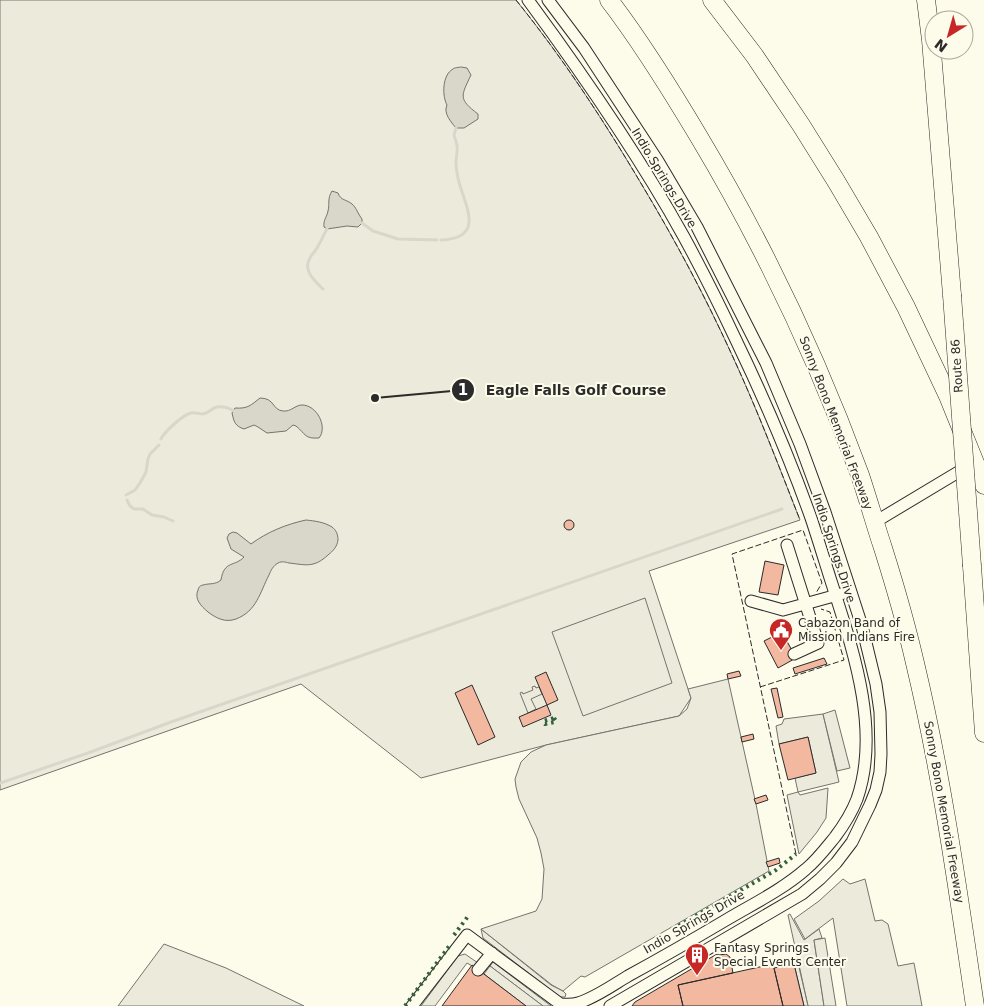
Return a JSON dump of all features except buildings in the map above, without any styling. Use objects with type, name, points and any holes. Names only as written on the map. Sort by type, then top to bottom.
[{"type":"highway","name":"Sonny Bono Memorial Freeway","points":[[610,0],[668,85],[736,201],[775,276],[818,368],[860,477],[895,586],[932,735],[976,1006]]},
{"type":"highway","points":[[712,0],[754,55],[836,181],[869,237],[906,307],[944,387],[984,485]]},
{"type":"highway","name":"Route 86","points":[[926,0],[932,50],[952,295],[984,733]]},
{"type":"lane","name":"Indio Springs Drive","points":[[528,0],[614,122],[683,235],[750,369],[785,450],[811,518],[847,630],[861,687],[866,734],[865,769],[852,812],[838,833],[809,867],[792,880],[603,991],[579,1003],[561,1005]]},
{"type":"lane","name":"Indio Springs Drive","points":[[548,0],[584,48],[658,161],[697,227],[766,363],[800,444],[825,512],[862,626],[876,684],[882,734],[880,772],[870,806],[852,842],[820,880],[802,894],[610,1006]]},
{"type":"lane","points":[[874,522],[975,462]]},
{"type":"lane","points":[[788,545],[818,643],[792,651]]},
{"type":"lane","points":[[751,602],[783,610],[850,591]]},
{"type":"lane","points":[[412,1006],[467,935],[561,1005]]},
{"type":"lane","points":[[478,970],[492,953]]},
{"type":"shaded area","points":[[0,0],[516,0],[567,67],[598,114],[678,247],[741,375],[800,520],[649,571],[691,698],[679,716],[546,745],[421,778],[301,684],[0,790]]},
{"type":"shaded area","points":[[454,68],[467,68],[471,75],[465,88],[464,101],[478,114],[478,119],[464,128],[456,128],[446,111],[444,86],[449,72]]},
{"type":"shaded area","points":[[332,191],[338,193],[344,200],[350,202],[355,207],[362,219],[362,223],[358,227],[347,226],[327,229],[324,227]]},
{"type":"shaded area","points":[[260,398],[268,400],[277,409],[283,411],[302,405],[312,409],[320,417],[322,423],[319,438],[308,437],[293,425],[286,431],[267,433],[254,425],[244,429],[239,427],[234,421],[232,413],[235,408],[252,405]]},
{"type":"shaded area","points":[[306,520],[326,524],[335,529],[338,540],[332,552],[310,565],[284,562],[276,564],[271,570],[253,606],[243,616],[236,619],[224,620],[217,618],[201,605],[197,596],[199,587],[219,582],[227,567],[244,557],[231,549],[227,538],[229,534],[237,533],[251,544],[277,529]]},
{"type":"shaded area","points":[[645,598],[672,683],[583,716],[552,632]]},
{"type":"shaded area","points":[[728,679],[769,871],[585,977],[581,976],[563,991],[552,985],[481,929],[536,911],[542,899],[544,869],[541,853],[537,838],[519,799],[516,787],[515,779],[521,762],[531,752],[546,745],[679,716],[687,709],[691,698],[688,689]]},
{"type":"shaded area","points":[[535,686],[536,688],[539,687],[542,694],[531,699],[536,709],[528,713],[520,693],[522,692],[523,694],[533,690],[532,687]]},
{"type":"shaded area","points":[[835,710],[850,768],[837,771],[823,714]]},
{"type":"shaded area","points":[[823,714],[839,782],[798,792],[795,778],[816,773],[808,737],[779,744],[776,726],[782,724],[784,719]]},
{"type":"shaded area","points":[[828,788],[826,818],[799,854],[787,795],[798,792],[800,795]]},
{"type":"shaded area","points":[[843,879],[850,884],[865,879],[875,921],[882,920],[888,924],[898,966],[914,963],[922,1006],[847,1006],[833,918],[805,939],[794,919],[819,901]]},
{"type":"shaded area","points":[[790,914],[804,940],[819,929],[822,938],[814,940],[824,1006],[808,1006],[788,915]]},
{"type":"shaded area","points":[[481,929],[551,985],[563,991],[566,994],[565,997],[560,997],[483,938]]},
{"type":"shaded area","points":[[825,938],[836,1006],[824,1006],[814,940]]},
{"type":"shaded area","points":[[164,944],[226,968],[304,1006],[118,1006]]},
{"type":"shaded area","points":[[465,954],[478,963],[474,967],[467,963],[435,1006],[421,1006],[458,956]]},
{"type":"shaded area","points":[[493,962],[551,1006],[543,1006],[490,966]]},
{"type":"shaded area","points":[[798,963],[808,1006],[804,1006],[794,964]]},
{"type":"shaded area","points":[[490,966],[543,1006],[526,1006],[484,974]]},
{"type":"waterway","points":[[441,240],[455,238],[464,233],[468,226],[469,218],[458,178],[456,162],[457,144],[454,135],[456,128]]},
{"type":"waterway","points":[[362,223],[373,231],[398,239],[437,240]]},
{"type":"waterway","points":[[323,289],[310,275],[308,262],[327,229]]},
{"type":"waterway","points":[[161,439],[174,424],[188,414],[203,414],[219,407],[234,411]]},
{"type":"waterway","points":[[126,495],[135,490],[140,483],[146,472],[150,454],[159,445]]},
{"type":"waterway","points":[[127,500],[134,509],[143,509],[152,515],[173,521]]},
{"type":"waterway","points":[[0,783],[782,509]]},
{"type":"hedge","points":[[554,718],[555,722],[544,723],[544,721],[554,718]]},
{"type":"hedge","points":[[673,929],[776,870],[796,854]]},
{"type":"hedge","points":[[454,935],[469,915]]},
{"type":"hedge","points":[[405,1006],[450,945]]},
{"type":"fence","points":[[516,0],[567,67],[598,114],[678,247],[741,375],[800,520]]},
{"type":"fence","points":[[796,854],[732,554],[803,530],[822,583],[816,593]]},
{"type":"fence","points":[[760,687],[844,660],[830,612],[821,609]]},
{"type":"place","name":"Eagle Falls Golf Course","points":[[375,398]]},
{"type":"place","name":"Cabazon Band of Mission Indians Fire","points":[[781,651]]},
{"type":"place","name":"Fantasy Springs Special Events Center","points":[[697,976]]}]
